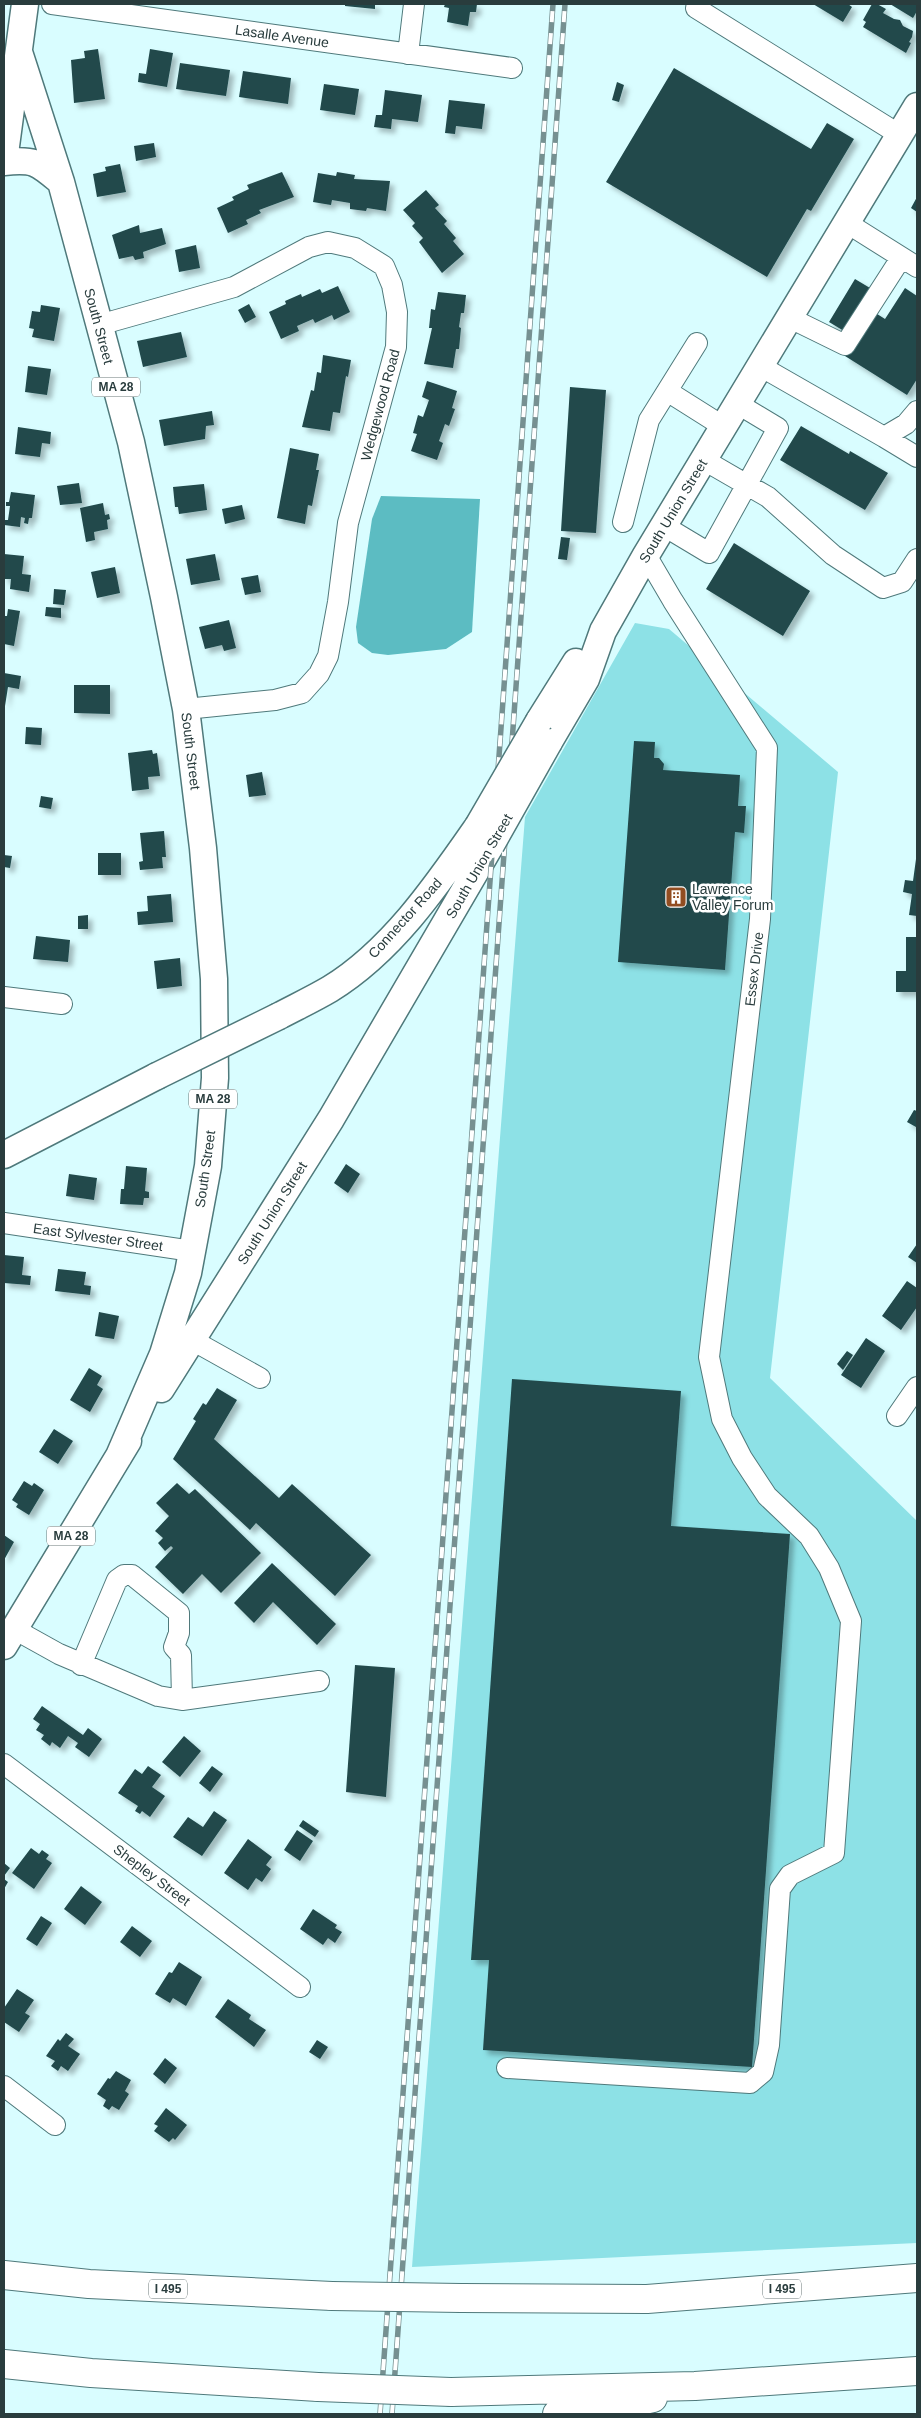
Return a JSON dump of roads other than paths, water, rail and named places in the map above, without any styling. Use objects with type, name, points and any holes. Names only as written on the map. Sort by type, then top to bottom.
[{"type":"highway","name":"I 495","points":[[4,2275],[89,2284],[332,2296],[646,2299],[917,2278]]},
{"type":"highway","points":[[4,2364],[91,2373],[318,2387],[451,2392],[695,2386],[917,2371]]},
{"type":"highway","points":[[557,2414],[585,2413],[633,2404],[695,2386]]},
{"type":"main road","name":"MA 28","points":[[4,162],[25,4]]},
{"type":"main road","name":"South Street","points":[[19,52],[61,182],[131,442],[186,709],[203,848],[214,989],[215,1078],[208,1166],[188,1273],[163,1354],[119,1456]]},
{"type":"main road","name":"South Union Street","points":[[13,1630],[119,1456],[331,1119],[485,835],[544,732],[586,679],[603,631],[646,555],[917,106]]},
{"type":"main road","points":[[4,162],[23,160],[38,163],[61,182]]},
{"type":"main road","name":"Connector Road","points":[[4,1155],[331,989],[375,954],[485,835]]},
{"type":"street","name":"Lasalle Avenue","points":[[52,4],[512,68]]},
{"type":"street","points":[[408,54],[414,4]]},
{"type":"street","points":[[696,8],[900,135]]},
{"type":"street","points":[[790,318],[845,345],[909,262],[847,223]]},
{"type":"street","name":"Wedgewood Road","points":[[98,325],[234,287],[309,246],[328,242],[355,248],[384,266],[392,285],[397,312],[396,347],[348,523],[338,602],[328,656],[319,674],[302,693],[275,700],[186,709]]},
{"type":"street","points":[[623,522],[648,420],[697,343]]},
{"type":"street","points":[[760,366],[917,457]]},
{"type":"street","points":[[667,391],[724,427]]},
{"type":"street","points":[[664,526],[709,553],[778,428],[738,404]]},
{"type":"street","points":[[884,437],[906,424],[917,411]]},
{"type":"street","points":[[704,460],[768,497],[833,555],[883,588],[902,582],[917,559]]},
{"type":"street","name":"Essex Drive","points":[[507,2068],[750,2083],[762,2072],[768,2046],[780,1889],[790,1875],[834,1852],[851,1621],[829,1568],[809,1536],[767,1496],[742,1458],[722,1419],[709,1356],[760,919],[767,748],[673,601],[646,555]]},
{"type":"street","points":[[4,997],[62,1004]]},
{"type":"street","name":"East Sylvester Street","points":[[4,1223],[192,1251]]},
{"type":"street","points":[[192,1340],[260,1378]]},
{"type":"street","points":[[897,1416],[917,1388]]},
{"type":"street","points":[[82,1664],[117,1580],[124,1575],[132,1575],[179,1613],[180,1634],[174,1647],[181,1656],[182,1700]]},
{"type":"street","points":[[13,1630],[82,1664],[158,1696],[182,1700],[319,1681]]},
{"type":"street","name":"Shepley Street","points":[[4,1764],[300,1987]]},
{"type":"street","points":[[4,2086],[55,2125]]},
{"type":"railway","points":[[380,2414],[553,4]]},
{"type":"railway","points":[[392,2414],[565,4]]},
{"type":"place","name":"Lawrence Valley Forum","points":[[676,897]]}]
